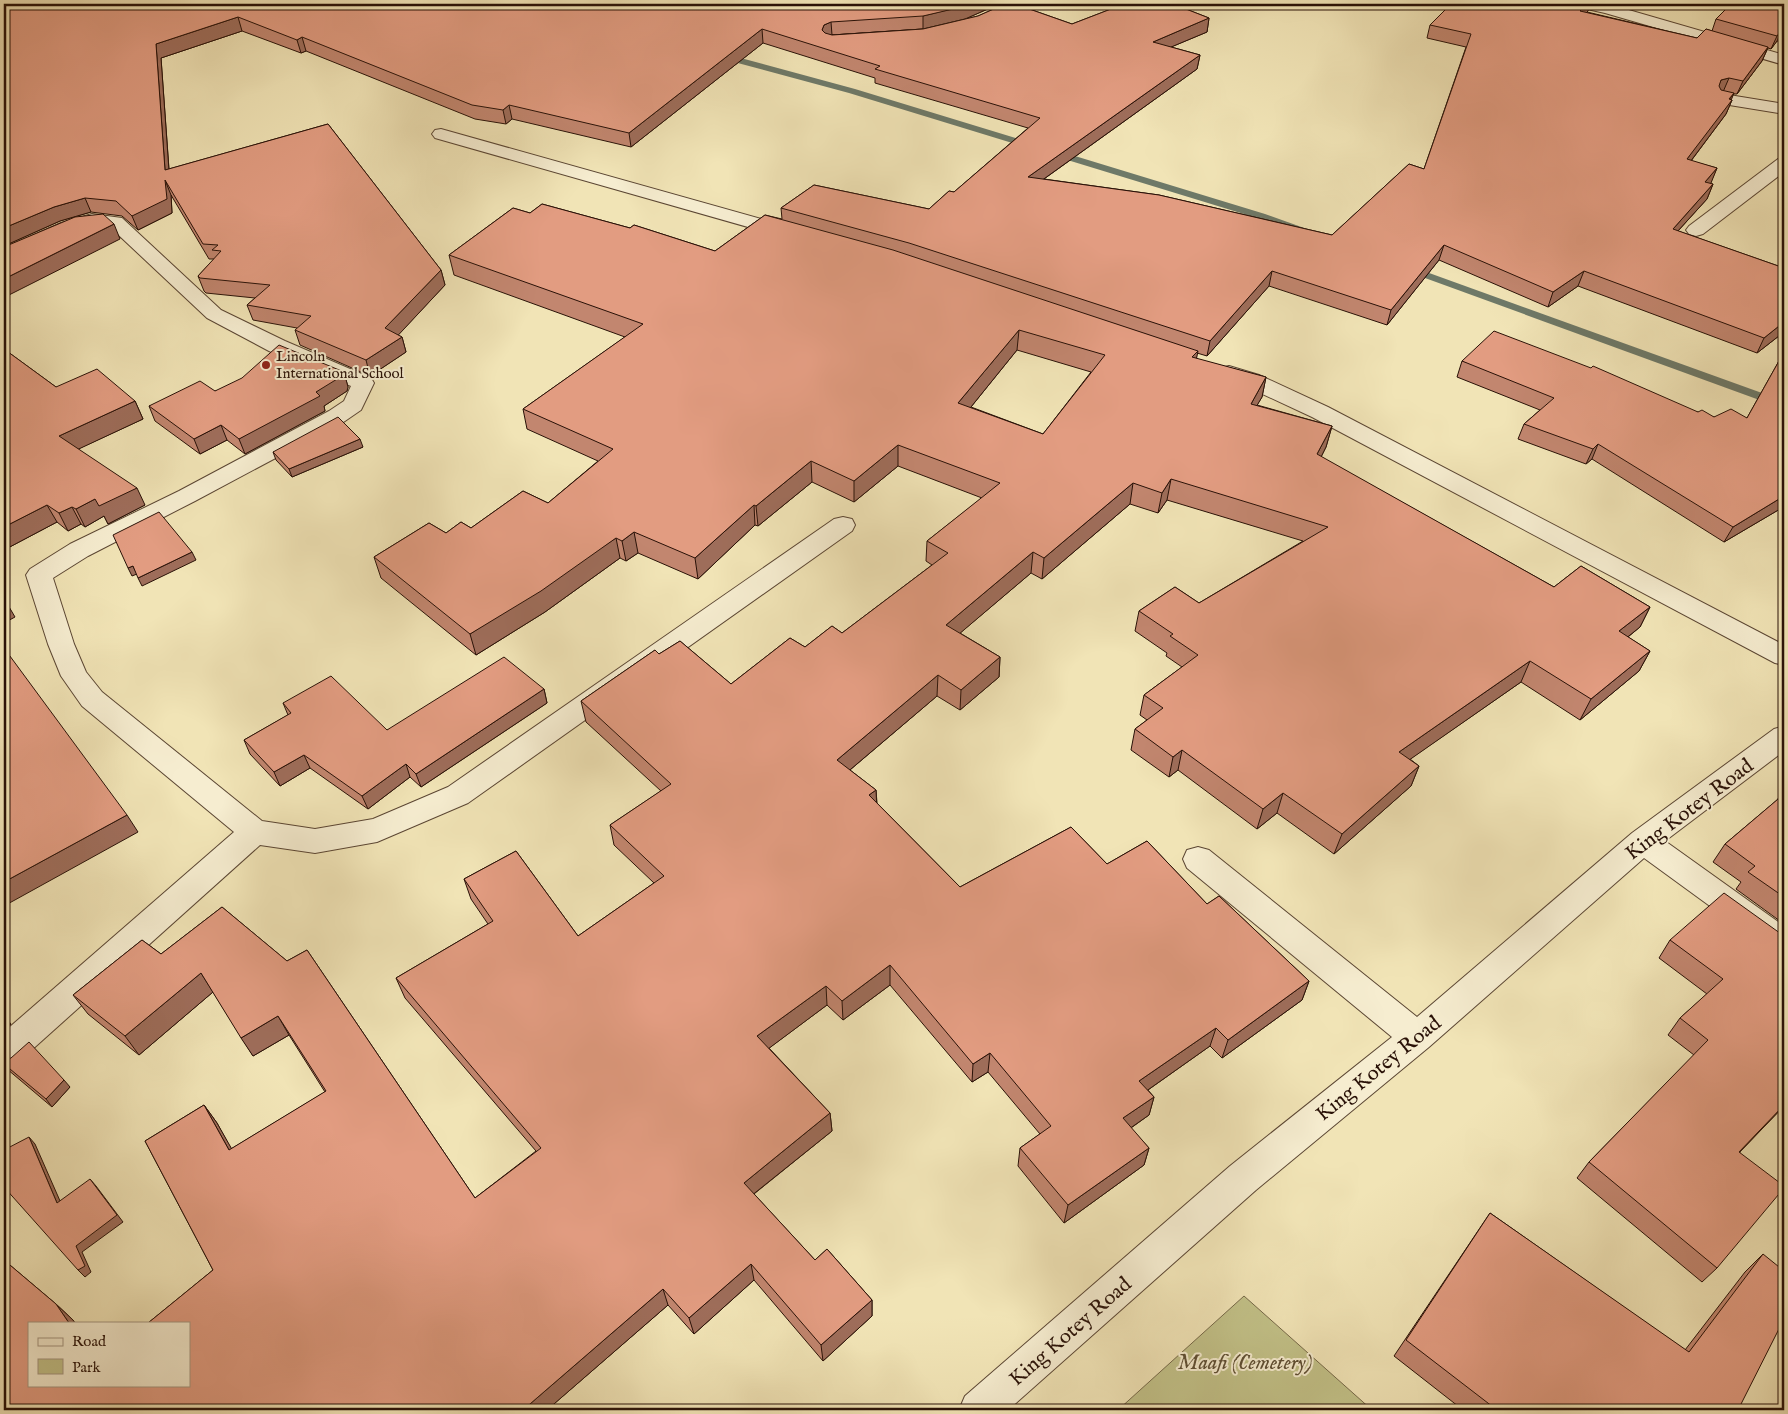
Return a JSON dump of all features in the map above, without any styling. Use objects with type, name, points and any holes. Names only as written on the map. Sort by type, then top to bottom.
[{"type":"street","points":[[1583,4],[1608,9],[1784,60]]},
{"type":"street","points":[[1723,99],[1784,109]]},
{"type":"street","points":[[441,134],[806,237]]},
{"type":"street","points":[[1696,230],[1784,163]]},
{"type":"street","points":[[4,256],[68,227],[92,220],[114,222],[214,314],[277,346],[363,383],[353,405],[336,416],[187,496],[79,550],[39,575],[61,644],[74,676],[92,699],[254,832],[315,841],[377,830],[458,795],[843,525]]},
{"type":"street","points":[[1213,368],[1251,380],[1320,412],[1784,656]]},
{"type":"street","name":"King Kotey Road","points":[[979,1410],[1242,1178],[1417,1037],[1643,842],[1784,736]]},
{"type":"street","points":[[4,1053],[254,832]]},
{"type":"street","points":[[1643,842],[1784,943]]},
{"type":"street","points":[[1198,859],[1417,1037]]},
{"type":"green space","name":"Maafi (Cemetery)","points":[[1244,1296],[1372,1410],[1118,1410]]},
{"type":"building","points":[[4,4],[971,4],[923,16],[831,22],[824,25],[822,30],[832,35],[923,29],[978,16],[1005,4],[1015,4],[1072,24],[1124,4],[1173,4],[1209,18],[1153,42],[1200,55],[1028,177],[1159,195],[1332,235],[1409,164],[1424,169],[1471,34],[1430,25],[1451,4],[1587,4],[1580,11],[1697,38],[1706,29],[1768,47],[1743,81],[1729,78],[1721,80],[1719,86],[1721,90],[1734,93],[1729,99],[1732,100],[1687,159],[1717,168],[1705,182],[1713,184],[1673,229],[1784,268],[1784,322],[1764,338],[1584,271],[1553,292],[1444,245],[1391,310],[1272,271],[1210,341],[909,243],[781,208],[814,185],[929,209],[949,191],[954,192],[1040,118],[875,69],[880,66],[762,29],[629,133],[509,105],[503,110],[472,105],[302,37],[297,40],[238,17],[156,44],[165,170],[328,124],[441,270],[385,328],[402,337],[366,360],[295,330],[311,316],[247,305],[270,285],[200,278],[198,276],[221,251],[212,250],[218,245],[203,244],[165,180],[167,199],[132,216],[116,201],[85,198],[54,207],[4,228]]},
{"type":"building","points":[[1731,4],[1784,4],[1784,28],[1777,36],[1716,19]]},
{"type":"building","points":[[542,204],[630,228],[634,225],[715,251],[765,215],[893,250],[1198,351],[1192,357],[1266,377],[1251,404],[1332,426],[1317,454],[1554,587],[1581,566],[1650,607],[1619,631],[1650,651],[1591,699],[1530,661],[1399,752],[1419,766],[1342,834],[1283,793],[1263,809],[1182,750],[1173,757],[1135,729],[1163,708],[1144,695],[1198,655],[1170,636],[1173,634],[1139,611],[1175,587],[1199,603],[1328,527],[1171,479],[1162,493],[1133,483],[1044,558],[1033,552],[946,625],[1000,657],[961,690],[938,675],[837,760],[876,790],[869,795],[960,887],[1071,827],[1107,864],[1147,841],[1207,904],[1219,896],[1309,981],[1228,1040],[1216,1028],[1139,1081],[1154,1097],[1123,1118],[1149,1148],[1068,1205],[1020,1148],[1051,1126],[990,1053],[973,1064],[890,965],[842,1001],[826,986],[757,1036],[830,1113],[744,1183],[815,1260],[827,1249],[872,1300],[821,1345],[751,1264],[689,1318],[663,1289],[523,1410],[4,1410],[4,1260],[56,1304],[68,1322],[28,1322],[28,1386],[190,1386],[190,1322],[149,1322],[213,1270],[145,1141],[204,1105],[229,1150],[326,1091],[278,1016],[241,1038],[201,973],[125,1036],[73,995],[142,940],[161,954],[222,907],[287,961],[307,950],[475,1198],[541,1148],[396,978],[493,921],[464,879],[516,851],[578,936],[664,876],[610,825],[671,784],[581,701],[655,650],[659,654],[680,641],[731,684],[790,638],[805,647],[832,626],[842,633],[948,553],[927,541],[1000,483],[898,445],[854,481],[811,461],[756,506],[754,505],[695,558],[634,532],[622,541],[616,538],[541,591],[470,634],[374,557],[429,523],[446,533],[461,522],[471,528],[523,491],[548,503],[613,449],[523,409],[643,324],[449,255],[513,208],[530,213]],"holes":[[[1019,330],[1105,355],[1043,434],[958,403]]]},
{"type":"building","points":[[103,214],[114,224],[4,279],[4,246],[75,217]]},
{"type":"building","points":[[1494,331],[1591,368],[1593,366],[1698,412],[1702,410],[1714,417],[1731,409],[1747,418],[1784,352],[1784,496],[1733,527],[1598,444],[1593,449],[1524,424],[1554,398],[1462,361]]},
{"type":"building","points":[[279,345],[344,372],[342,376],[316,392],[320,396],[239,439],[221,425],[194,439],[149,406],[200,381],[215,391],[242,378]]},
{"type":"building","points":[[4,349],[56,387],[97,369],[135,401],[59,436],[137,488],[99,506],[95,499],[76,509],[72,507],[59,513],[47,505],[4,527],[4,403],[9,400],[4,396]]},
{"type":"building","points":[[338,417],[360,439],[289,469],[273,452]]},
{"type":"building","points":[[159,512],[192,552],[138,578],[133,566],[128,568],[113,535]]},
{"type":"building","points":[[4,648],[127,815],[4,882]]},
{"type":"building","points":[[504,657],[544,689],[416,774],[406,764],[362,796],[304,755],[274,772],[244,740],[291,713],[283,703],[331,676],[387,730]]},
{"type":"building","points":[[1784,794],[1784,897],[1748,872],[1755,866],[1725,844]]},
{"type":"building","points":[[1724,893],[1784,936],[1784,1105],[1739,1152],[1784,1186],[1784,1188],[1717,1268],[1589,1162],[1708,1040],[1680,1018],[1723,979],[1670,940]]},
{"type":"building","points":[[29,1042],[64,1080],[46,1099],[4,1064],[4,1060],[11,1058]]},
{"type":"building","points":[[29,1137],[57,1203],[90,1179],[117,1215],[76,1246],[85,1266],[78,1270],[4,1187],[4,1150]]},
{"type":"building","points":[[1490,1213],[1689,1352],[1763,1254],[1784,1271],[1784,1319],[1738,1410],[1497,1410],[1406,1340]]},
{"type":"waterway","points":[[722,56],[852,91],[1261,216],[1303,231]]},
{"type":"waterway","points":[[1407,268],[1784,405]]},
{"type":"place","name":"Lincoln International School","points":[[266,365]]}]
